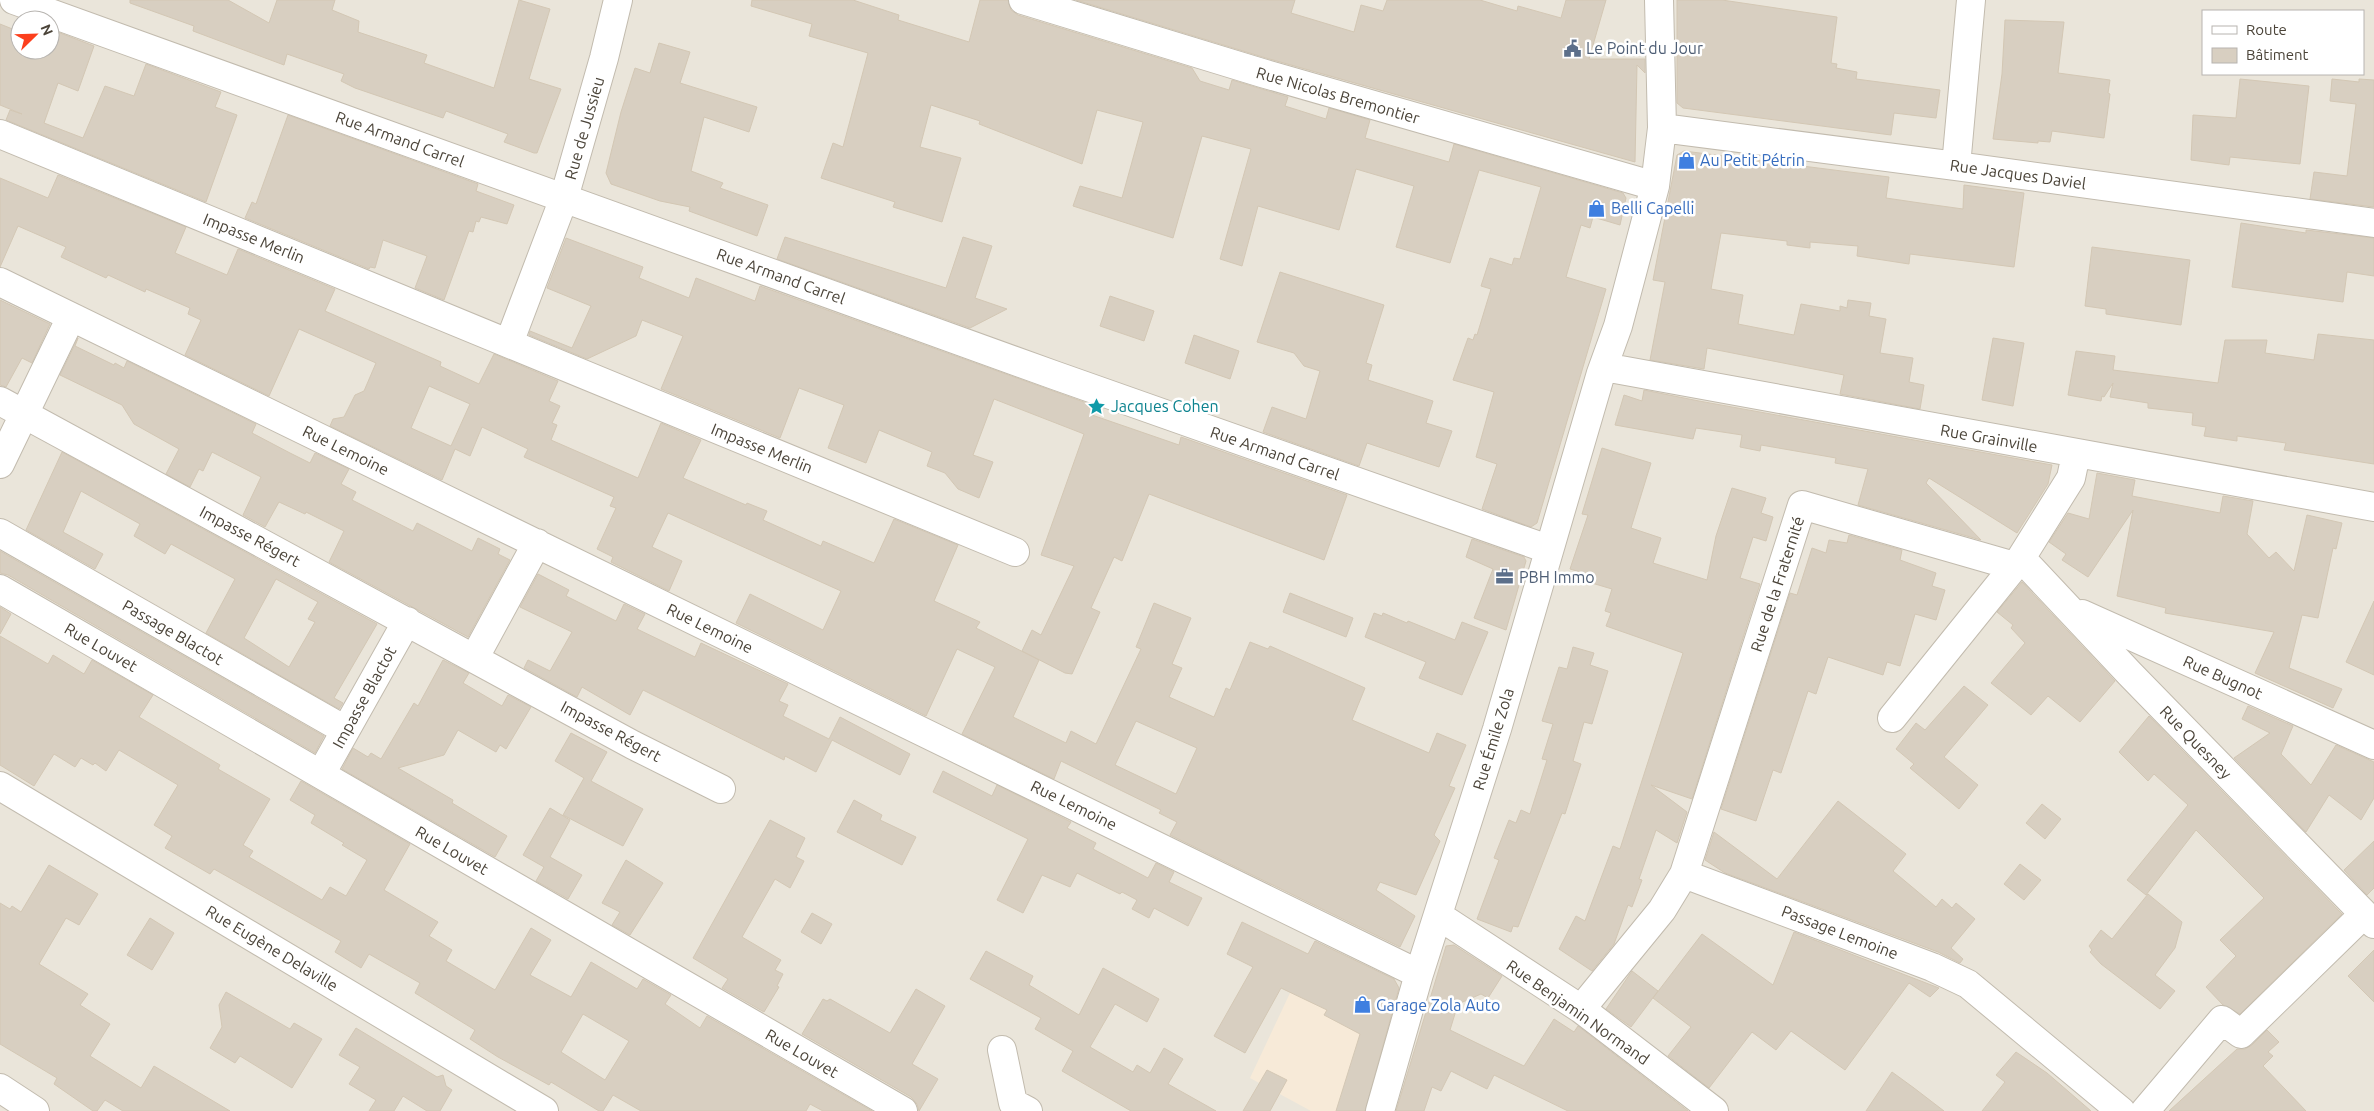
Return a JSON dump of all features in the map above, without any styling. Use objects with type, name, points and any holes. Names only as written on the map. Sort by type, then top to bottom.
[{"type":"street","name":"Rue Armand Carrel","points":[[14,0],[1045,372],[1548,549]]},
{"type":"street","name":"Rue de Jussieu","points":[[564,198],[604,58],[618,0]]},
{"type":"street","name":"Rue Nicolas Bremontier","points":[[1023,0],[1262,74],[1654,186]]},
{"type":"street","name":"Rue Émile Zola","points":[[1380,1111],[1420,974],[1497,729],[1548,549],[1618,326],[1654,186],[1662,128],[1659,0]]},
{"type":"street","points":[[1956,166],[1971,0]]},
{"type":"street","name":"Rue Jacques Daviel","points":[[1662,128],[2374,223]]},
{"type":"street","name":"Impasse Merlin","points":[[0,134],[1015,552]]},
{"type":"street","points":[[509,343],[564,198]]},
{"type":"street","name":"Rue Lemoine","points":[[0,282],[1420,974]]},
{"type":"street","points":[[0,464],[71,317]]},
{"type":"street","name":"Rue Grainville","points":[[1604,367],[2374,507]]},
{"type":"street","name":"Impasse Régert","points":[[0,401],[475,657],[633,745],[721,789]]},
{"type":"street","points":[[1892,718],[2018,562],[2071,478],[2076,454]]},
{"type":"street","name":"Rue de la Fraternité","points":[[1684,874],[1802,505],[2018,562]]},
{"type":"street","name":"Passage Blactot","points":[[0,533],[345,730]]},
{"type":"street","points":[[475,657],[537,543]]},
{"type":"street","name":"Rue Quesney","points":[[2018,562],[2072,610],[2130,674],[2369,919]]},
{"type":"street","name":"Rue Louvet","points":[[0,589],[903,1111]]},
{"type":"street","name":"Rue Bugnot","points":[[2072,610],[2374,745]]},
{"type":"street","name":"Impasse Blactot","points":[[321,774],[407,621]]},
{"type":"street","name":"Rue Eugène Delaville","points":[[0,786],[544,1111]]},
{"type":"street","points":[[1581,1010],[1662,910],[1684,874]]},
{"type":"street","name":"Passage Lemoine","points":[[1684,874],[1932,967],[1968,984],[2121,1111]]},
{"type":"street","name":"Rue Benjamin Normand","points":[[1439,916],[1581,1010],[1714,1111]]},
{"type":"street","points":[[2145,1111],[2222,1020],[2241,1034],[2369,919]]},
{"type":"street","points":[[1002,1050],[1014,1103],[1028,1111]]},
{"type":"street","points":[[0,1088],[35,1111]]},
{"type":"shaded area","points":[[0,0],[2374,0],[2374,1111],[0,1111]]},
{"type":"shaded area","points":[[1314,942],[1395,981],[1400,991],[1383,1046],[1373,1041],[1363,1111],[1311,1111],[1250,1078]]},
{"type":"building","points":[[130,0],[228,0],[269,23],[277,0],[335,0],[332,10],[359,21],[358,32],[427,55],[424,63],[494,88],[519,0],[550,9],[529,79],[561,89],[537,153],[534,153],[504,142],[508,134],[446,111],[443,118],[355,88],[341,81],[344,74],[287,54],[284,65],[193,31],[194,26],[130,3]]},
{"type":"building","points":[[752,0],[853,0],[899,15],[898,20],[969,42],[980,0],[1008,0],[1011,10],[1018,15],[1192,68],[1200,81],[1229,90],[1232,80],[1288,97],[1285,106],[1326,119],[1329,108],[1370,120],[1365,138],[1449,162],[1454,144],[1623,193],[1626,198],[1620,225],[1593,217],[1590,228],[1581,225],[1566,277],[1606,289],[1537,523],[1531,527],[1482,509],[1497,464],[1476,457],[1494,392],[1453,380],[1468,338],[1473,340],[1475,334],[1477,335],[1491,289],[1481,286],[1490,258],[1512,265],[1514,258],[1520,259],[1541,187],[1479,170],[1450,263],[1396,247],[1414,186],[1356,169],[1339,230],[1258,206],[1242,266],[1220,259],[1251,149],[1202,136],[1173,238],[1073,206],[1080,186],[1122,198],[1143,122],[1097,110],[1082,164],[979,124],[980,121],[931,105],[920,147],[961,158],[942,222],[893,207],[895,202],[821,178],[833,143],[843,147],[868,53],[809,36],[812,24],[751,6]]},
{"type":"building","points":[[1076,0],[1295,0],[1291,13],[1354,32],[1361,5],[1383,11],[1387,0],[1480,0],[1517,11],[1518,6],[1561,18],[1566,0],[1606,0],[1589,59],[1645,59],[1645,73],[1637,65],[1635,162],[1266,58]]},
{"type":"building","points":[[1677,0],[1722,0],[1837,17],[1831,63],[1837,64],[1836,68],[1857,72],[1856,79],[1940,90],[1936,118],[1894,113],[1891,135],[1683,108],[1677,103]]},
{"type":"building","points":[[2005,20],[2064,22],[2058,73],[2110,80],[2104,138],[2052,131],[2050,142],[2038,141],[2038,143],[1993,139],[2002,74]]},
{"type":"building","points":[[0,24],[10,28],[10,60],[60,60],[60,33],[94,46],[78,91],[58,83],[44,123],[83,138],[105,86],[134,96],[146,64],[221,92],[215,107],[237,115],[206,202],[6,120],[10,110],[22,114],[0,105]]},
{"type":"building","points":[[659,43],[690,52],[680,83],[757,107],[749,132],[704,117],[691,171],[723,183],[720,188],[768,205],[757,236],[689,211],[690,207],[660,201],[611,184],[606,173],[621,112],[635,68],[650,73]]},
{"type":"building","points":[[2240,79],[2309,86],[2300,164],[2230,157],[2229,165],[2191,160],[2193,115],[2236,118]]},
{"type":"building","points":[[2332,79],[2359,82],[2359,79],[2374,80],[2374,207],[2310,199],[2314,172],[2347,176],[2356,104],[2330,101]]},
{"type":"building","points":[[288,115],[478,184],[476,191],[514,205],[507,224],[481,217],[479,222],[476,221],[473,232],[469,231],[444,300],[415,288],[427,256],[383,240],[375,268],[370,267],[369,269],[245,218],[252,202],[256,204]]},
{"type":"building","points":[[1684,151],[1889,177],[1886,198],[1963,209],[1964,185],[2024,193],[2014,267],[1910,254],[1909,264],[1857,256],[1858,246],[1810,242],[1810,248],[1787,245],[1787,241],[1721,233],[1711,289],[1743,295],[1738,324],[1794,335],[1801,304],[1840,311],[1840,306],[1847,308],[1848,300],[1871,303],[1869,316],[1886,319],[1880,353],[1913,358],[1909,382],[1924,385],[1920,409],[1840,394],[1844,375],[1707,348],[1704,369],[1650,360],[1665,282],[1653,280],[1677,155]]},
{"type":"building","points":[[58,175],[186,227],[175,253],[227,275],[238,249],[335,289],[325,311],[441,362],[440,366],[479,384],[494,354],[558,381],[549,401],[560,406],[552,423],[557,425],[551,440],[638,478],[661,423],[701,440],[683,478],[746,505],[747,503],[767,511],[763,520],[821,546],[823,541],[874,563],[894,519],[958,545],[934,601],[980,622],[976,628],[1039,660],[1013,717],[1066,743],[1071,731],[1096,744],[1141,649],[1136,647],[1154,603],[1191,618],[1172,664],[1182,668],[1169,697],[1214,717],[1226,688],[1230,690],[1250,642],[1268,649],[1270,646],[1365,688],[1352,720],[1429,753],[1437,733],[1466,745],[1449,786],[1455,788],[1434,835],[1440,841],[1416,895],[1380,882],[1376,890],[1415,916],[1400,947],[1170,835],[1177,822],[1159,813],[1161,810],[1061,761],[1054,779],[962,734],[995,667],[957,649],[926,716],[736,623],[750,594],[823,630],[841,591],[668,513],[652,547],[682,561],[669,591],[611,562],[613,557],[597,549],[616,508],[610,506],[614,497],[524,457],[528,449],[482,427],[470,456],[455,449],[442,480],[330,426],[333,419],[344,417],[355,395],[364,391],[376,363],[299,329],[269,396],[185,355],[201,320],[188,314],[190,308],[146,289],[145,292],[108,275],[106,278],[61,257],[66,247],[18,226],[0,267],[0,178],[48,198]],"holes":[[[429,386],[470,404],[451,446],[411,428]],[[1136,721],[1197,748],[1176,794],[1115,765]]]},
{"type":"building","points":[[2241,223],[2306,233],[2306,230],[2374,238],[2374,276],[2347,272],[2343,302],[2232,287]]},
{"type":"building","points":[[785,237],[946,288],[963,237],[992,246],[975,298],[1007,309],[970,328],[777,259]]},
{"type":"building","points":[[566,238],[643,267],[639,278],[689,298],[696,278],[755,301],[760,286],[1095,406],[1092,415],[1179,445],[1181,437],[1347,495],[1324,560],[1149,494],[1122,561],[1114,557],[1091,608],[1100,612],[1072,674],[1065,673],[1022,651],[1032,630],[1041,635],[1074,566],[1041,555],[1084,434],[994,399],[973,455],[993,462],[979,498],[958,489],[945,473],[927,466],[932,452],[879,430],[866,463],[828,448],[844,405],[799,388],[780,438],[661,389],[683,336],[642,320],[636,336],[587,359],[529,335],[530,331],[572,348],[591,306],[547,288]]},
{"type":"building","points":[[2092,247],[2190,260],[2181,325],[2106,314],[2106,309],[2085,306]]},
{"type":"building","points":[[1280,272],[1384,305],[1366,363],[1372,365],[1368,380],[1433,401],[1426,423],[1452,431],[1439,467],[1367,443],[1359,466],[1263,432],[1272,407],[1306,419],[1320,371],[1304,366],[1294,353],[1257,342]]},
{"type":"building","points":[[1110,296],[1154,311],[1144,341],[1100,326]]},
{"type":"building","points":[[0,300],[50,324],[32,363],[22,358],[6,387],[0,385]]},
{"type":"building","points":[[2318,334],[2374,340],[2374,464],[2284,450],[2286,443],[2237,436],[2237,441],[2204,436],[2206,427],[2192,425],[2193,413],[2148,408],[2148,403],[2110,397],[2113,383],[2104,397],[2102,396],[2101,401],[2068,395],[2076,351],[2115,356],[2113,370],[2218,383],[2225,340],[2267,340],[2265,353],[2314,360]]},
{"type":"building","points":[[1194,335],[1239,351],[1230,379],[1185,363]]},
{"type":"building","points":[[78,338],[75,346],[114,365],[115,363],[124,368],[127,361],[256,424],[252,433],[310,463],[315,453],[349,469],[341,484],[356,492],[352,500],[413,531],[417,523],[472,551],[478,538],[500,549],[498,554],[510,560],[468,637],[329,562],[344,531],[306,512],[305,514],[279,502],[265,527],[243,515],[261,477],[212,452],[203,471],[199,469],[190,487],[166,474],[179,449],[134,424],[122,405],[60,375]]},
{"type":"building","points":[[1993,338],[2024,343],[2013,406],[1982,400]]},
{"type":"building","points":[[1644,390],[2052,465],[2048,484],[2017,533],[1929,478],[1926,483],[1981,540],[1858,505],[1868,469],[1835,463],[1836,458],[1761,445],[1760,451],[1740,447],[1742,435],[1696,428],[1693,439],[1615,425],[1624,395],[1642,401]]},
{"type":"building","points":[[1602,448],[1651,463],[1631,528],[1661,538],[1653,563],[1707,580],[1716,536],[1732,488],[1766,498],[1761,513],[1773,517],[1766,541],[1753,537],[1740,578],[1760,584],[1692,799],[1651,785],[1687,812],[1677,843],[1656,830],[1639,879],[1642,880],[1632,907],[1628,905],[1614,944],[1592,971],[1559,949],[1576,916],[1585,921],[1613,846],[1620,849],[1683,653],[1606,626],[1611,613],[1605,611],[1612,589],[1585,581],[1587,574],[1570,569],[1588,515],[1582,514]]},
{"type":"building","points":[[62,452],[377,624],[334,698],[343,703],[339,709],[206,633],[235,579],[171,544],[165,554],[134,536],[140,524],[81,491],[63,532],[103,554],[95,569],[26,530]],"holes":[[[276,579],[318,602],[308,619],[315,622],[289,667],[244,638]]]},
{"type":"building","points":[[2097,473],[2135,480],[2132,496],[2220,513],[2223,496],[2253,501],[2247,534],[2269,558],[2276,552],[2294,571],[2307,515],[2342,523],[2336,549],[2333,548],[2318,618],[2302,615],[2289,668],[2342,689],[2333,708],[2255,673],[2274,632],[2165,613],[2166,608],[2117,596],[2133,510],[2088,577],[2062,560],[2066,554],[2049,542],[2068,513],[2089,519]]},
{"type":"building","points":[[1849,535],[1902,550],[1900,560],[1936,573],[1932,586],[1945,590],[1936,620],[1915,614],[1900,666],[1887,662],[1883,675],[1828,657],[1816,694],[1808,691],[1781,773],[1773,770],[1756,821],[1721,809],[1790,593],[1797,595],[1812,548],[1826,553],[1829,540],[1847,543]]},
{"type":"building","points":[[1472,539],[1524,557],[1526,561],[1506,630],[1474,618],[1493,569],[1466,557]]},
{"type":"building","points":[[0,551],[324,736],[315,753],[8,575],[0,573]]},
{"type":"building","points":[[538,574],[569,590],[566,596],[616,621],[624,604],[645,614],[637,629],[695,657],[701,643],[788,684],[779,701],[788,705],[783,716],[829,739],[840,717],[910,754],[900,775],[832,740],[816,772],[785,756],[784,760],[643,690],[630,715],[582,687],[577,697],[524,668],[528,660],[550,671],[572,632],[520,607]]},
{"type":"building","points":[[2022,582],[2115,681],[2080,722],[2048,696],[2031,715],[1991,683],[2025,643],[2011,628],[2013,625],[1997,612]]},
{"type":"building","points":[[1290,593],[1353,618],[1346,637],[1283,612]]},
{"type":"building","points":[[2374,601],[2374,675],[2346,662]]},
{"type":"building","points":[[0,607],[11,614],[0,634]]},
{"type":"building","points":[[1374,613],[1382,616],[1383,613],[1407,623],[1408,621],[1455,640],[1462,622],[1488,632],[1462,695],[1419,678],[1426,662],[1365,637]]},
{"type":"building","points":[[0,636],[48,664],[53,655],[84,674],[92,660],[153,695],[139,717],[220,765],[218,769],[270,799],[243,845],[253,851],[249,857],[322,900],[330,887],[346,896],[367,860],[342,845],[344,843],[311,823],[315,815],[290,800],[301,781],[410,844],[384,890],[438,922],[429,936],[452,950],[446,961],[495,990],[531,928],[551,940],[530,975],[571,997],[591,962],[637,989],[643,979],[671,995],[665,1004],[700,1028],[707,1016],[872,1111],[823,1111],[810,1104],[806,1111],[641,1111],[613,1095],[603,1111],[599,1111],[551,1082],[549,1085],[498,1057],[470,1039],[475,1030],[415,993],[420,983],[369,954],[361,968],[335,952],[341,941],[214,869],[210,874],[165,848],[172,836],[154,825],[178,785],[119,750],[106,771],[95,763],[93,765],[81,758],[75,767],[54,754],[34,786],[0,765]],"holes":[[[583,1014],[629,1041],[605,1080],[561,1052]]]},
{"type":"building","points":[[1573,647],[1594,653],[1590,665],[1608,671],[1592,724],[1584,722],[1573,761],[1581,764],[1565,814],[1562,813],[1518,927],[1513,926],[1511,932],[1477,919],[1499,860],[1494,858],[1509,820],[1516,823],[1521,810],[1530,814],[1547,760],[1542,759],[1553,724],[1542,721],[1559,667],[1567,669]]},
{"type":"building","points":[[443,660],[469,673],[463,683],[502,706],[508,695],[531,707],[506,749],[500,745],[496,752],[458,730],[444,755],[398,768],[453,800],[452,803],[507,836],[495,857],[342,769],[353,748],[368,757],[371,753],[381,759],[414,703],[418,706]]},
{"type":"building","points":[[1964,686],[1988,705],[1944,757],[1978,785],[1959,809],[1910,768],[1914,764],[1896,749],[1916,723],[1925,730]]},
{"type":"building","points":[[2248,706],[2293,726],[2281,754],[2311,785],[2336,745],[2374,762],[2374,798],[2361,820],[2329,795],[2306,832],[2234,758],[2270,733],[2242,719]]},
{"type":"building","points":[[2149,716],[2342,914],[2240,1014],[2223,1005],[2206,987],[2236,956],[2220,940],[2264,898],[2196,830],[2146,895],[2127,880],[2188,805],[2154,774],[2148,781],[2119,752]]},
{"type":"building","points":[[571,733],[607,752],[591,781],[643,809],[623,846],[563,815],[584,778],[555,761]]},
{"type":"building","points":[[943,771],[992,796],[997,785],[1071,822],[1067,828],[1096,843],[1093,849],[1148,878],[1156,863],[1174,872],[1169,882],[1202,898],[1188,926],[1154,908],[1149,918],[1132,909],[1137,900],[1122,892],[1120,894],[1077,873],[1070,887],[1042,875],[1023,913],[997,900],[1028,839],[933,792]]},
{"type":"building","points":[[854,800],[882,815],[880,820],[916,837],[902,865],[837,832]]},
{"type":"building","points":[[1838,801],[1906,854],[1893,871],[1936,907],[1942,899],[1952,908],[1956,903],[1975,919],[1951,948],[1963,959],[1960,963],[1938,952],[1725,873],[1705,860],[1714,832],[1777,879]]},
{"type":"building","points":[[2042,804],[2061,819],[2045,839],[2026,823]]},
{"type":"building","points":[[550,808],[570,820],[550,857],[582,875],[568,899],[536,881],[544,867],[523,855]]},
{"type":"building","points":[[770,820],[805,838],[796,857],[804,861],[790,888],[775,879],[742,937],[781,960],[775,970],[783,974],[777,986],[779,987],[764,1012],[722,988],[728,979],[693,958]]},
{"type":"building","points":[[2374,841],[2374,888],[2367,895],[2344,870]]},
{"type":"building","points":[[626,860],[663,883],[630,935],[612,925],[620,912],[602,903]]},
{"type":"building","points":[[2020,864],[2041,880],[2024,900],[2004,884]]},
{"type":"building","points":[[49,865],[98,894],[79,925],[66,918],[39,964],[88,994],[80,1005],[110,1024],[90,1056],[141,1088],[154,1066],[230,1111],[123,1111],[105,1100],[97,1111],[93,1111],[54,1084],[57,1078],[0,1044],[0,903],[10,909],[12,906],[21,912]]},
{"type":"building","points":[[2148,894],[2182,922],[2175,948],[2155,975],[2175,991],[2160,1009],[2101,964],[2090,952],[2092,950],[2089,946],[2101,930],[2112,939]]},
{"type":"building","points":[[812,913],[832,924],[821,944],[801,932]]},
{"type":"building","points":[[150,918],[174,933],[152,970],[127,955]]},
{"type":"building","points":[[1242,922],[1308,954],[1315,941],[1394,979],[1399,988],[1365,1111],[1336,1111],[1360,1034],[1324,1015],[1327,1010],[1281,988],[1245,1053],[1214,1036],[1253,967],[1227,954]]},
{"type":"building","points":[[1794,932],[1939,988],[1930,997],[1909,983],[1845,1070],[1791,1031],[1776,1050],[1752,1032],[1709,1088],[1668,1056],[1691,1027],[1653,998],[1702,934],[1773,985]]},
{"type":"building","points":[[1454,945],[1502,976],[1488,998],[1481,994],[1458,1004],[1450,1030],[1524,1066],[1554,1019],[1574,1032],[1578,1026],[1688,1111],[1568,1111],[1494,1075],[1487,1089],[1451,1071],[1441,1091],[1432,1087],[1424,1111],[1396,1111],[1446,946]]},
{"type":"building","points":[[2374,950],[2374,1002],[2348,976]]},
{"type":"building","points":[[986,951],[1033,976],[1029,985],[1079,1015],[1103,968],[1159,999],[1147,1022],[1115,1004],[1090,1047],[1133,1072],[1137,1065],[1150,1073],[1164,1048],[1183,1059],[1168,1084],[1216,1111],[1131,1111],[1062,1071],[1073,1051],[1035,1029],[1041,1018],[970,979]]},
{"type":"building","points":[[1632,971],[1658,991],[1631,1027],[1606,1009]]},
{"type":"building","points":[[916,989],[945,1006],[912,1064],[938,1079],[919,1111],[917,1104],[911,1097],[802,1034],[823,999],[827,1001],[830,999],[890,1033]]},
{"type":"building","points":[[226,992],[290,1029],[294,1023],[322,1039],[292,1088],[240,1056],[235,1063],[210,1048],[222,1027],[219,1005]]},
{"type":"building","points":[[356,1028],[437,1077],[443,1075],[446,1086],[452,1090],[440,1111],[427,1111],[403,1096],[394,1111],[369,1111],[376,1100],[349,1084],[360,1067],[339,1055]]},
{"type":"building","points":[[2267,1030],[2279,1042],[2268,1052],[2273,1056],[2263,1066],[2306,1111],[2169,1111],[2237,1049],[2245,1049],[2252,1045]]},
{"type":"building","points":[[2016,1052],[2047,1073],[2091,1111],[1982,1111],[2005,1082],[1996,1075]]},
{"type":"building","points":[[1267,1070],[1287,1080],[1270,1111],[1243,1111]]},
{"type":"building","points":[[1892,1072],[1914,1088],[1944,1111],[1866,1111]]},
{"type":"place","name":"Le Point du Jour","points":[[1572,48]]},
{"type":"place","name":"Au Petit Pétrin","points":[[1686,160]]},
{"type":"place","name":"Belli Capelli","points":[[1597,208]]},
{"type":"place","name":"Jacques Cohen","points":[[1097,406]]},
{"type":"place","name":"PBH Immo","points":[[1505,577]]},
{"type":"place","name":"Garage Zola Auto","points":[[1362,1005]]}]
